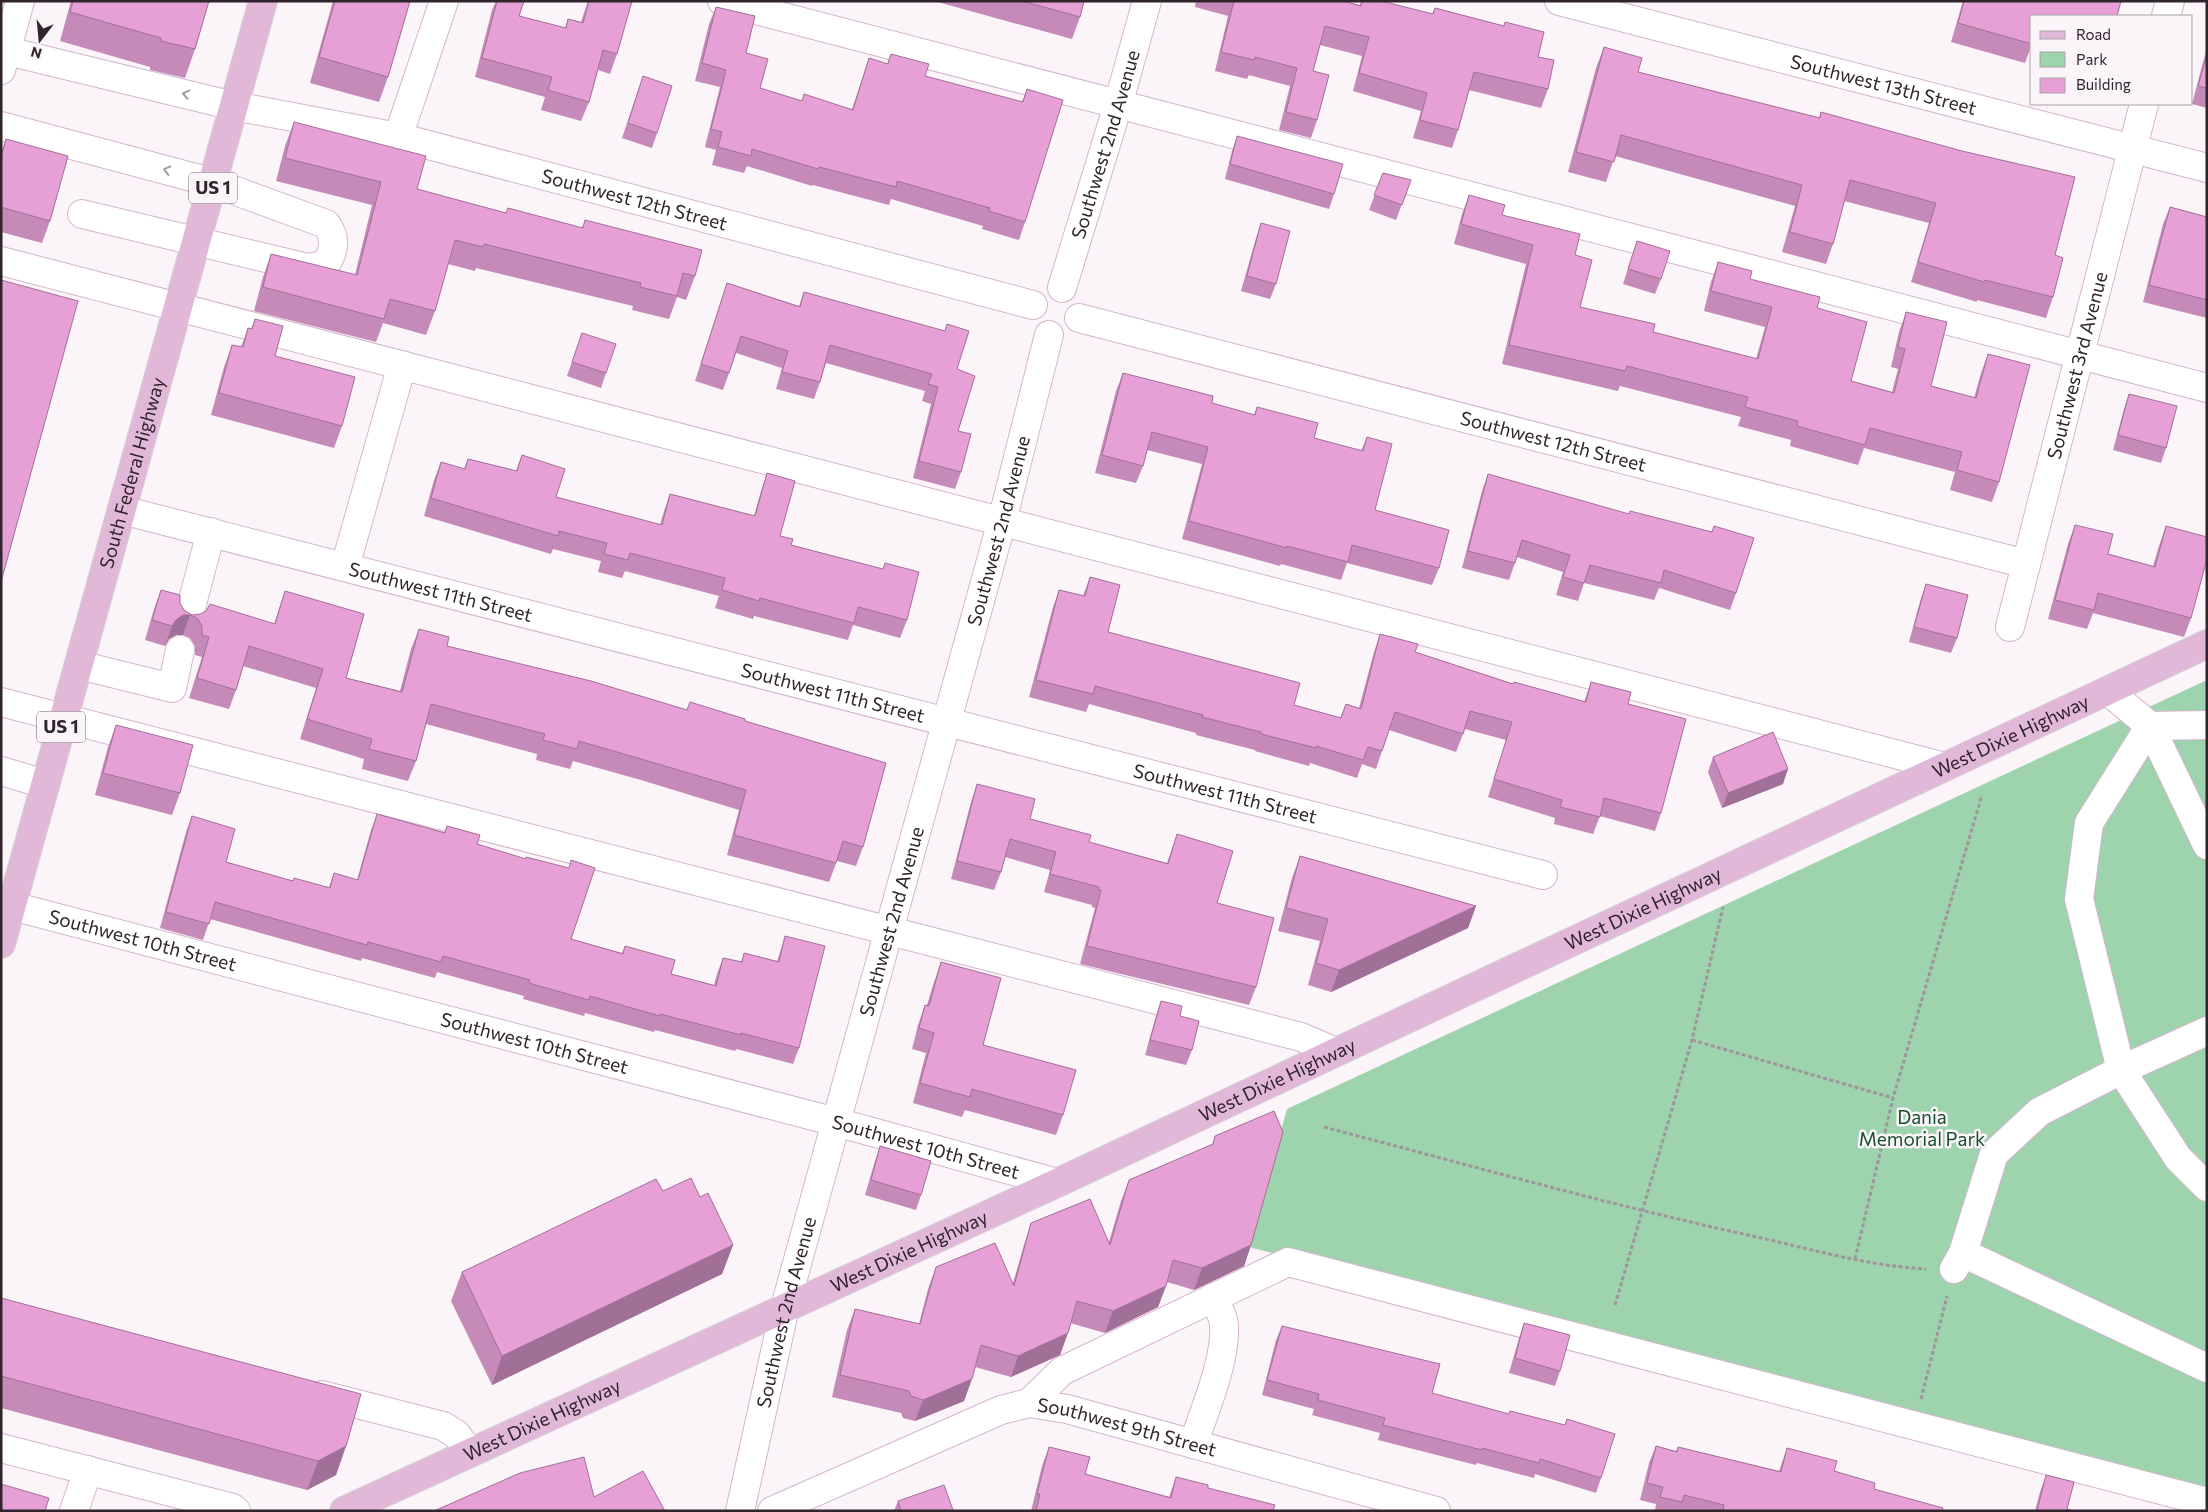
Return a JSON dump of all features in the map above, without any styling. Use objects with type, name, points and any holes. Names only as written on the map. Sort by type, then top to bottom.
[{"type":"main road","name":"South Federal Highway","points":[[1,944],[214,183],[263,1]]},
{"type":"main road","name":"West Dixie Highway","points":[[344,1511],[381,1503],[470,1453],[1057,1183],[2207,644]]},
{"type":"street","points":[[4,61],[20,1]]},
{"type":"street","points":[[398,137],[444,1]]},
{"type":"street","points":[[722,1],[2207,388]]},
{"type":"street","name":"Southwest 2nd Avenue","points":[[1062,288],[1118,105],[1147,1]]},
{"type":"street","name":"Southwest 13th Street","points":[[1559,1],[2207,168]]},
{"type":"street","points":[[2166,15],[2170,1]]},
{"type":"street","name":"Southwest 12th Street","points":[[4,61],[398,137],[1033,305]]},
{"type":"street","name":"Southwest 3rd Avenue","points":[[2010,627],[2144,105]]},
{"type":"street","points":[[1,126],[214,183],[326,224],[332,232],[334,240],[330,258],[325,265],[308,268],[196,243],[82,214]]},
{"type":"street","points":[[1,261],[1945,767]]},
{"type":"street","points":[[1050,288],[1062,288],[1072,293],[1078,299],[1080,318],[1073,330],[1065,334],[1049,335],[1036,325],[1033,318],[1033,305],[1037,296],[1043,291],[1050,288]]},
{"type":"street","name":"Southwest 12th Street","points":[[1080,318],[2026,564]]},
{"type":"street","name":"Southwest 2nd Avenue","points":[[740,1511],[785,1307],[1002,521],[1049,335]]},
{"type":"street","points":[[346,567],[402,365]]},
{"type":"street","name":"Southwest 11th Street","points":[[122,510],[1543,875]]},
{"type":"street","points":[[188,619],[211,532]]},
{"type":"street","points":[[79,665],[172,688],[180,650]]},
{"type":"street","points":[[2108,690],[2150,726],[2207,845]]},
{"type":"street","points":[[1,702],[1301,1037],[1336,1052]]},
{"type":"street","points":[[2150,726],[2207,725]]},
{"type":"street","points":[[2150,726],[2089,823],[2079,899],[2121,1070],[2178,1158],[2207,1187]]},
{"type":"street","points":[[1,771],[45,784]]},
{"type":"street","name":"Southwest 10th Street","points":[[12,906],[836,1122],[1057,1183]]},
{"type":"street","points":[[2207,1030],[2121,1070],[2039,1112],[1994,1154],[1959,1261],[2207,1368]]},
{"type":"street","points":[[1030,1402],[1062,1371],[1288,1262],[2207,1502]]},
{"type":"street","points":[[1193,1444],[1209,1398],[1225,1340],[1223,1318],[1212,1298]]},
{"type":"street","points":[[299,1389],[443,1426],[456,1434],[470,1453]]},
{"type":"street","name":"Southwest 9th Street","points":[[772,1511],[1001,1410],[1030,1402],[1067,1410],[1436,1511]]},
{"type":"street","points":[[1,1448],[236,1511]]},
{"type":"street","points":[[74,1511],[88,1470]]},
{"type":"path","points":[[1855,1259],[1893,1098],[1982,795]]},
{"type":"path","points":[[1615,1305],[1692,1040],[1723,907]]},
{"type":"path","points":[[1692,1040],[1893,1098]]},
{"type":"path","points":[[1324,1127],[1641,1211],[1855,1259],[1903,1268],[1959,1261],[1920,1401]]},
{"type":"green space","name":"Dania Memorial Park","points":[[2207,680],[2207,1495],[1249,1247],[1287,1109]]},
{"type":"building","points":[[73,1],[209,1],[195,49],[161,41],[161,38],[70,12]]},
{"type":"building","points":[[335,1],[410,1],[388,77],[319,57]]},
{"type":"building","points":[[497,1],[524,1],[519,16],[566,28],[568,19],[583,23],[589,1],[632,1],[617,54],[603,50],[589,102],[548,90],[552,77],[482,58]]},
{"type":"building","points":[[1022,1],[1084,1],[1080,17]]},
{"type":"building","points":[[1234,1],[1343,1],[1361,6],[1362,1],[1381,1],[1433,14],[1435,8],[1504,26],[1505,22],[1544,32],[1538,57],[1554,60],[1548,89],[1474,72],[1458,130],[1420,120],[1427,93],[1359,73],[1369,37],[1325,26],[1313,71],[1329,75],[1317,120],[1286,112],[1297,68],[1255,57],[1254,60],[1221,52]]},
{"type":"building","points":[[1964,1],[2121,1],[2117,15],[2030,15],[2030,43],[1958,23]]},
{"type":"building","points":[[716,7],[755,16],[746,53],[768,59],[760,88],[802,101],[804,94],[853,110],[869,58],[888,64],[891,54],[929,64],[925,76],[1023,102],[1027,89],[1063,100],[1025,222],[989,211],[990,208],[897,181],[896,187],[819,167],[818,169],[752,149],[751,156],[718,147],[722,132],[711,129],[726,70],[702,63]]},
{"type":"building","points":[[1604,47],[1642,58],[1638,72],[1820,118],[1821,112],[1962,151],[2075,177],[2055,255],[2063,258],[2053,297],[1985,280],[1984,282],[1918,262],[1936,203],[1850,180],[1833,244],[1790,232],[1802,185],[1621,135],[1614,162],[1576,152]]},
{"type":"building","points":[[2207,54],[2207,88],[2198,86]]},
{"type":"building","points":[[643,76],[672,86],[657,133],[628,123]]},
{"type":"building","points":[[294,122],[426,156],[417,189],[506,213],[508,208],[583,228],[585,220],[702,250],[695,276],[683,273],[677,296],[640,287],[641,283],[484,244],[483,247],[455,240],[435,311],[390,299],[384,319],[263,287],[271,254],[357,275],[381,182],[285,158]]},
{"type":"building","points":[[1237,136],[1343,164],[1334,194],[1230,164]]},
{"type":"building","points":[[6,139],[68,156],[50,221],[1,207],[1,157]]},
{"type":"building","points":[[1383,173],[1411,180],[1402,205],[1374,195]]},
{"type":"building","points":[[1469,195],[1505,205],[1502,215],[1580,234],[1575,255],[1592,260],[1580,307],[1655,324],[1653,332],[1758,359],[1772,307],[1711,291],[1718,262],[1752,271],[1750,279],[1820,297],[1817,308],[1867,322],[1851,381],[1894,393],[1905,349],[1898,347],[1906,312],[1947,322],[1931,386],[1976,398],[1988,354],[2030,365],[1999,482],[1957,470],[1962,452],[1870,428],[1865,445],[1797,426],[1798,421],[1745,407],[1748,397],[1627,366],[1625,371],[1509,345],[1533,245],[1461,224]]},
{"type":"building","points":[[2170,207],[2207,217],[2207,300],[2149,285]]},
{"type":"building","points":[[1261,223],[1290,231],[1276,284],[1247,276]]},
{"type":"building","points":[[1637,241],[1670,251],[1661,279],[1628,269]]},
{"type":"building","points":[[1,280],[78,301],[1,582]]},
{"type":"building","points":[[727,283],[800,307],[804,292],[945,331],[947,324],[969,331],[957,369],[975,376],[958,431],[971,434],[961,472],[919,461],[938,387],[928,384],[932,374],[830,345],[820,382],[782,372],[788,351],[741,336],[729,373],[701,364]]},
{"type":"building","points":[[255,319],[283,326],[275,356],[355,377],[342,426],[219,393],[232,345],[243,347],[248,328],[252,329]]},
{"type":"building","points":[[582,333],[616,344],[606,373],[572,362]]},
{"type":"building","points":[[1123,373],[1213,396],[1212,403],[1255,415],[1257,407],[1318,423],[1314,438],[1363,451],[1367,437],[1392,444],[1375,510],[1449,530],[1439,568],[1352,545],[1348,562],[1287,546],[1287,548],[1189,521],[1208,447],[1152,432],[1143,466],[1102,455]]},
{"type":"building","points":[[2129,394],[2177,406],[2166,448],[2118,435]]},
{"type":"building","points":[[522,455],[565,469],[556,497],[662,525],[670,494],[755,516],[767,473],[795,481],[780,536],[793,539],[791,545],[883,569],[885,563],[919,572],[907,620],[858,607],[854,623],[760,598],[759,601],[722,590],[725,578],[630,553],[628,560],[604,554],[607,543],[559,531],[558,536],[431,498],[441,462],[465,469],[468,459],[517,471]]},
{"type":"building","points":[[1488,474],[1629,514],[1630,511],[1712,532],[1714,526],[1754,538],[1736,593],[1664,570],[1661,583],[1590,565],[1584,583],[1563,577],[1570,555],[1522,540],[1515,563],[1468,551]]},
{"type":"building","points":[[2075,525],[2113,534],[2108,554],[2155,567],[2166,526],[2207,537],[2207,559],[2191,618],[2098,593],[2094,610],[2055,600]]},
{"type":"building","points":[[1090,577],[1120,585],[1108,632],[1300,683],[1294,705],[1341,718],[1346,704],[1361,709],[1380,634],[1418,644],[1415,652],[1513,684],[1514,682],[1586,702],[1591,682],[1631,692],[1628,704],[1686,719],[1661,813],[1604,798],[1600,817],[1560,807],[1562,800],[1494,779],[1512,722],[1470,711],[1463,734],[1395,712],[1382,751],[1368,747],[1363,760],[1316,746],[1316,748],[1261,734],[1261,732],[1202,717],[1203,715],[1095,686],[1093,694],[1036,680],[1059,590],[1085,596]]},
{"type":"building","points":[[1926,584],[1968,595],[1957,638],[1914,627]]},
{"type":"building","points":[[161,590],[180,595],[180,603],[184,610],[192,615],[206,611],[210,604],[275,624],[285,591],[364,614],[346,678],[402,692],[419,629],[449,637],[447,646],[591,681],[687,710],[690,702],[745,719],[745,721],[886,763],[863,847],[843,841],[836,863],[734,835],[746,790],[579,741],[577,749],[543,740],[545,734],[431,704],[416,761],[369,749],[372,739],[307,719],[323,669],[249,646],[236,690],[197,678],[209,637],[202,635],[202,626],[197,618],[190,615],[183,615],[172,626],[152,620]]},
{"type":"building","points":[[116,725],[193,745],[180,793],[103,773]]},
{"type":"building","points":[[1773,732],[1788,769],[1728,793],[1713,757]]},
{"type":"building","points":[[977,784],[1035,799],[1030,819],[1091,835],[1089,842],[1168,864],[1177,834],[1233,851],[1217,903],[1274,918],[1256,987],[1087,946],[1101,890],[1098,890],[1099,887],[1050,874],[1056,852],[1010,839],[1001,872],[957,861]]},
{"type":"building","points":[[377,814],[445,833],[447,826],[480,835],[477,844],[526,859],[526,857],[569,868],[571,860],[595,868],[571,939],[623,954],[625,946],[675,960],[671,974],[716,986],[723,958],[742,962],[744,953],[779,962],[785,936],[825,946],[799,1048],[660,1014],[660,1016],[590,996],[589,1000],[529,983],[530,980],[443,956],[441,962],[368,942],[367,945],[215,902],[209,924],[166,912],[192,816],[235,829],[226,862],[293,881],[294,878],[330,888],[334,873],[358,880]]},
{"type":"building","points":[[1300,856],[1476,906],[1339,970],[1316,963],[1328,919],[1286,908]]},
{"type":"building","points":[[941,962],[1001,978],[983,1045],[1076,1070],[1063,1115],[972,1089],[970,1097],[920,1083],[934,1033],[919,1028],[925,1005],[929,1006]]},
{"type":"building","points":[[1161,1001],[1182,1006],[1180,1016],[1199,1021],[1192,1050],[1150,1040]]},
{"type":"building","points":[[1274,1111],[1283,1132],[1251,1245],[1202,1268],[1173,1260],[1166,1286],[1113,1311],[1077,1301],[1068,1333],[1018,1356],[981,1345],[972,1379],[923,1400],[911,1396],[909,1391],[840,1375],[855,1309],[920,1324],[936,1267],[995,1243],[1014,1286],[1031,1223],[1090,1199],[1110,1245],[1129,1180],[1213,1144],[1215,1136]]},
{"type":"building","points":[[880,1146],[931,1161],[921,1195],[871,1180]]},
{"type":"building","points":[[691,1178],[700,1197],[708,1193],[733,1245],[502,1356],[462,1272],[656,1179],[663,1191]]},
{"type":"building","points":[[1,1298],[361,1394],[346,1446],[318,1461],[1,1376]]},
{"type":"building","points":[[1524,1323],[1570,1335],[1560,1371],[1515,1358]]},
{"type":"building","points":[[1282,1326],[1440,1364],[1432,1393],[1509,1414],[1510,1411],[1565,1425],[1567,1419],[1615,1434],[1601,1478],[1540,1459],[1539,1463],[1383,1425],[1385,1418],[1318,1400],[1319,1394],[1267,1380]]},
{"type":"building","points":[[1656,1446],[1677,1452],[1678,1447],[1781,1472],[1787,1448],[1837,1461],[1834,1471],[1875,1483],[1874,1489],[1943,1508],[1942,1511],[1723,1511],[1724,1505],[1684,1495],[1682,1502],[1660,1497],[1663,1487],[1647,1483]]},
{"type":"building","points":[[1049,1447],[1090,1457],[1085,1474],[1171,1498],[1176,1477],[1208,1485],[1208,1488],[1275,1505],[1273,1511],[1036,1511],[1040,1494],[1037,1494]]},
{"type":"building","points":[[584,1457],[594,1497],[643,1471],[665,1511],[434,1511],[520,1473]]},
{"type":"building","points":[[2046,1475],[2074,1482],[2067,1509],[2074,1511],[2037,1511]]},
{"type":"building","points":[[1,1484],[49,1498],[45,1511],[1,1511]]},
{"type":"building","points":[[944,1485],[954,1511],[901,1511],[898,1501]]}]
